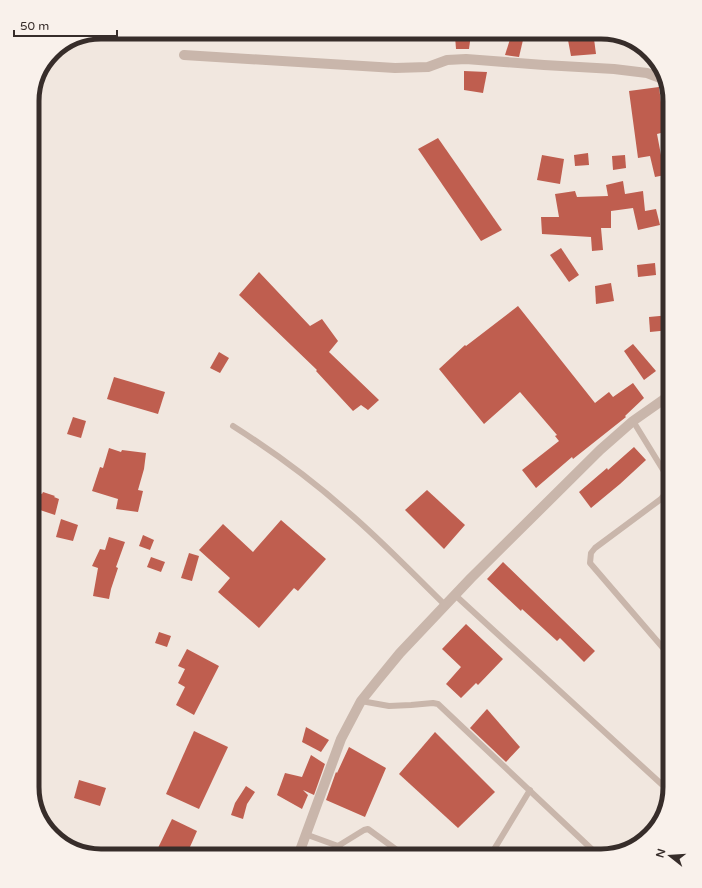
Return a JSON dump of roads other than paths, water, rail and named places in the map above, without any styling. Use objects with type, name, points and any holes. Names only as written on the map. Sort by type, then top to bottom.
[{"type":"street","points":[[184,55],[395,68],[428,67],[447,60],[466,59],[614,69],[647,73],[658,77]]},
{"type":"street","points":[[301,849],[341,739],[361,701],[400,653],[455,595],[600,450],[633,421],[663,403]]},
{"type":"lane","points":[[633,421],[663,469]]},
{"type":"lane","points":[[233,426],[266,447],[299,471],[343,507],[446,605]]},
{"type":"lane","points":[[663,495],[595,548],[591,553],[590,563],[663,648]]},
{"type":"lane","points":[[455,595],[663,786]]},
{"type":"lane","points":[[361,701],[389,706],[411,706],[433,703],[438,704],[591,849]]},
{"type":"lane","points":[[494,849],[530,790]]},
{"type":"lane","points":[[338,846],[368,829],[395,849]]},
{"type":"lane","points":[[306,834],[338,846],[341,849]]}]
